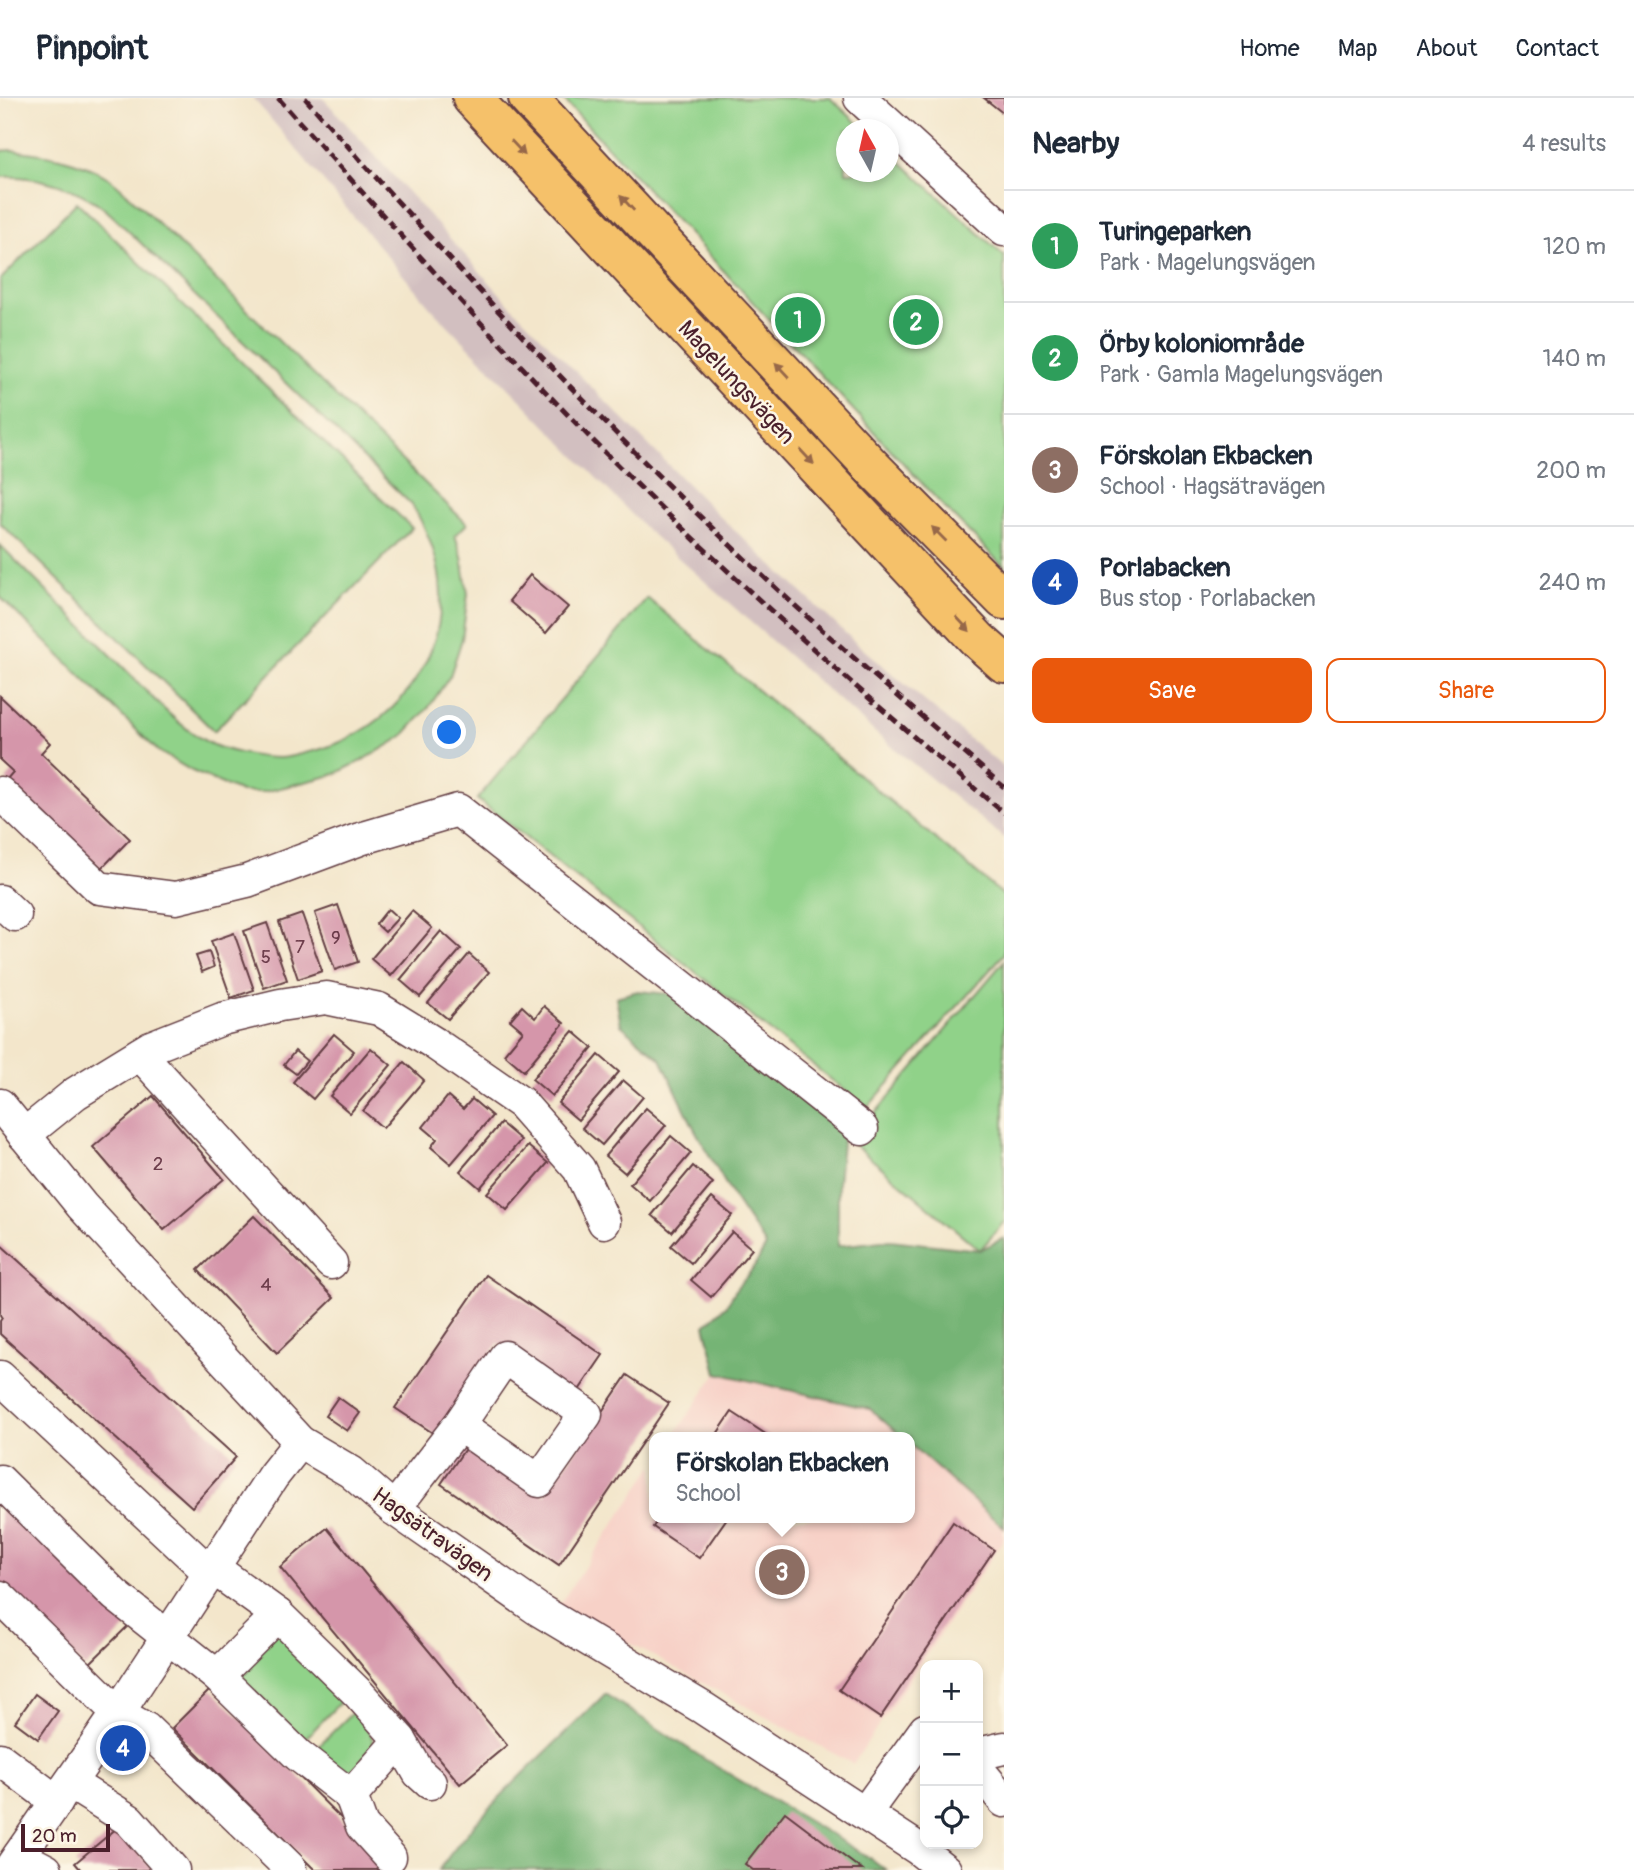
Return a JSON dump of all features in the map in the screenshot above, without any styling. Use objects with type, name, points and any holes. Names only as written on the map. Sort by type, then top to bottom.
[{"type":"main road","name":"Magelungsvägen","points":[[472,98],[978,640],[1004,663]]},
{"type":"main road","name":"Magelungsvägen","points":[[528,98],[872,467],[1004,600]]},
{"type":"street","points":[[860,98],[1004,230]]},
{"type":"street","points":[[0,793],[99,888],[176,898],[247,881],[360,839],[458,810],[862,1129]]},
{"type":"street","points":[[24,1135],[76,1093],[140,1054],[222,1019],[279,1005],[326,998],[379,1009],[521,1103],[579,1169],[604,1222]]},
{"type":"street","points":[[140,1054],[331,1263]]},
{"type":"street","name":"Hagsätravägen","points":[[0,1105],[82,1206],[141,1273],[300,1443],[351,1472],[394,1508],[539,1610],[703,1707],[917,1848],[945,1870]]},
{"type":"street","points":[[0,1377],[209,1572]]},
{"type":"street","points":[[0,1395],[209,1572],[278,1615],[359,1694],[400,1740],[419,1773],[430,1783]]},
{"type":"street","points":[[394,1508],[458,1425]]},
{"type":"street","points":[[25,1865],[63,1793],[273,1476],[300,1443]]},
{"type":"street","points":[[0,1481],[114,1595],[217,1676],[298,1755],[351,1796],[362,1826],[390,1857]]},
{"type":"street","points":[[0,1597],[118,1713],[146,1729],[290,1868]]},
{"type":"street","points":[[217,1676],[278,1615]]},
{"type":"street","points":[[864,1813],[920,1738]]},
{"type":"street","points":[[351,1796],[400,1740]]},
{"type":"street","points":[[983,1753],[1004,1748]]},
{"type":"street","points":[[0,1759],[63,1793],[129,1820],[173,1870]]},
{"type":"street","points":[[983,1775],[1004,1801]]},
{"type":"shaded area","points":[[253,98],[323,98],[511,306],[714,511],[857,644],[1004,768],[1004,838],[878,735],[648,531],[431,308]]},
{"type":"shaded area","points":[[717,1373],[870,1409],[896,1432],[676,1432]]},
{"type":"shaded area","points":[[915,1448],[1004,1528],[1004,1539],[923,1660],[920,1660],[920,1664],[853,1764],[559,1605],[649,1472],[649,1523],[915,1523]]},
{"type":"green space","points":[[562,98],[830,98],[853,119],[836,119],[836,182],[899,182],[899,160],[1004,256],[1004,567],[945,508]]},
{"type":"green space","points":[[12,150],[73,162],[114,182],[467,524],[455,535],[462,557],[468,594],[462,639],[450,676],[429,707],[402,737],[333,775],[264,792],[241,792],[192,771],[158,751],[0,597],[0,545],[184,727],[222,748],[279,758],[333,745],[358,733],[382,717],[402,698],[418,676],[431,650],[439,623],[441,594],[432,547],[412,505],[103,207],[82,194],[59,185],[35,179],[0,177],[0,151]]},
{"type":"green space","points":[[77,202],[412,528],[214,731],[0,523],[0,280]]},
{"type":"green space","points":[[647,598],[1004,896],[1004,954],[867,1108],[477,799]]},
{"type":"green space","points":[[1004,961],[1004,1222],[980,1250],[851,1142]]},
{"type":"green space","points":[[638,991],[680,995],[843,1134],[838,1182],[838,1246],[890,1240],[980,1250],[1004,1238],[1004,1528],[915,1448],[915,1432],[896,1432],[870,1409],[717,1373],[705,1325],[727,1305],[766,1246],[733,1197],[694,1128],[661,1059],[621,1025],[616,997]]},
{"type":"green space","points":[[276,1627],[347,1695],[304,1740],[233,1672]]},
{"type":"green space","points":[[605,1694],[709,1762],[886,1870],[439,1870],[476,1822]]},
{"type":"green space","points":[[353,1712],[368,1728],[374,1749],[361,1766],[346,1770],[335,1766],[315,1749]]},
{"type":"building","points":[[984,98],[1004,98],[1004,114]]},
{"type":"building","points":[[530,575],[568,607],[546,633],[509,601]]},
{"type":"building","points":[[0,696],[50,743],[41,753],[130,839],[101,869],[6,780],[13,772],[0,760]]},
{"type":"building","points":[[338,905],[358,962],[335,970],[315,913]]},
{"type":"building","points":[[388,909],[398,918],[385,932],[376,924]]},
{"type":"building","points":[[412,911],[432,928],[391,976],[371,959]]},
{"type":"building","points":[[302,914],[322,971],[298,979],[279,922]]},
{"type":"building","points":[[267,923],[287,980],[264,988],[244,931]]},
{"type":"building","points":[[441,931],[461,949],[420,997],[400,980]]},
{"type":"building","points":[[234,933],[254,990],[231,998],[211,941]]},
{"type":"building","points":[[209,952],[214,967],[202,972],[196,956]]},
{"type":"building","points":[[469,954],[489,972],[448,1019],[428,1003]]},
{"type":"building","points":[[522,1006],[535,1018],[544,1006],[564,1023],[524,1071],[504,1054],[523,1031],[510,1020]]},
{"type":"building","points":[[573,1031],[593,1048],[552,1096],[532,1079]]},
{"type":"building","points":[[334,1034],[354,1051],[313,1099],[293,1082]]},
{"type":"building","points":[[371,1048],[391,1065],[350,1113],[330,1096]]},
{"type":"building","points":[[295,1051],[307,1061],[296,1074],[284,1065]]},
{"type":"building","points":[[599,1055],[619,1072],[578,1120],[558,1103]]},
{"type":"building","points":[[404,1062],[424,1080],[383,1128],[363,1111]]},
{"type":"building","points":[[623,1080],[643,1097],[602,1145],[582,1128]]},
{"type":"building","points":[[153,1096],[224,1179],[164,1230],[93,1147]]},
{"type":"building","points":[[448,1096],[463,1109],[472,1099],[492,1116],[451,1164],[431,1147],[437,1139],[423,1127]]},
{"type":"building","points":[[646,1108],[666,1125],[625,1173],[605,1156]]},
{"type":"building","points":[[501,1123],[521,1140],[480,1188],[460,1171]]},
{"type":"building","points":[[671,1136],[691,1153],[650,1201],[630,1184]]},
{"type":"building","points":[[528,1146],[548,1163],[507,1210],[487,1193]]},
{"type":"building","points":[[693,1166],[713,1183],[672,1232],[652,1215]]},
{"type":"building","points":[[712,1198],[732,1215],[691,1263],[671,1246]]},
{"type":"building","points":[[254,1216],[334,1298],[277,1353],[198,1270]]},
{"type":"building","points":[[732,1232],[752,1249],[711,1297],[691,1280]]},
{"type":"building","points":[[0,1244],[236,1457],[192,1507],[0,1334]]},
{"type":"building","points":[[486,1275],[603,1355],[575,1396],[498,1344],[436,1435],[395,1408]]},
{"type":"building","points":[[627,1375],[669,1403],[559,1565],[441,1484],[469,1443],[545,1495]]},
{"type":"building","points":[[338,1397],[360,1413],[347,1431],[325,1416]]},
{"type":"building","points":[[732,1412],[762,1432],[718,1432]]},
{"type":"building","points":[[0,1489],[133,1621],[85,1668],[0,1583]]},
{"type":"building","points":[[953,1522],[994,1550],[880,1718],[839,1690]]},
{"type":"building","points":[[656,1523],[724,1523],[699,1558],[653,1527]]},
{"type":"building","points":[[327,1528],[507,1745],[460,1784],[280,1567]]},
{"type":"building","points":[[211,1689],[393,1870],[315,1870],[172,1728]]},
{"type":"building","points":[[35,1694],[58,1711],[38,1739],[15,1722]]},
{"type":"building","points":[[785,1812],[862,1870],[753,1870],[745,1864]]},
{"type":"building","points":[[117,1828],[153,1870],[81,1870],[75,1863]]},
{"type":"railway","points":[[278,98],[506,350],[649,496],[824,658],[1004,813]]},
{"type":"railway","points":[[305,98],[520,334],[688,505],[809,618],[1004,787]]},
{"type":"place","name":"Turingeparken","points":[[798,320]]},
{"type":"place","name":"Örby koloniområde","points":[[916,322]]},
{"type":"place","name":"Förskolan Ekbacken","points":[[782,1572]]},
{"type":"place","name":"Porlabacken","points":[[123,1748]]}]
